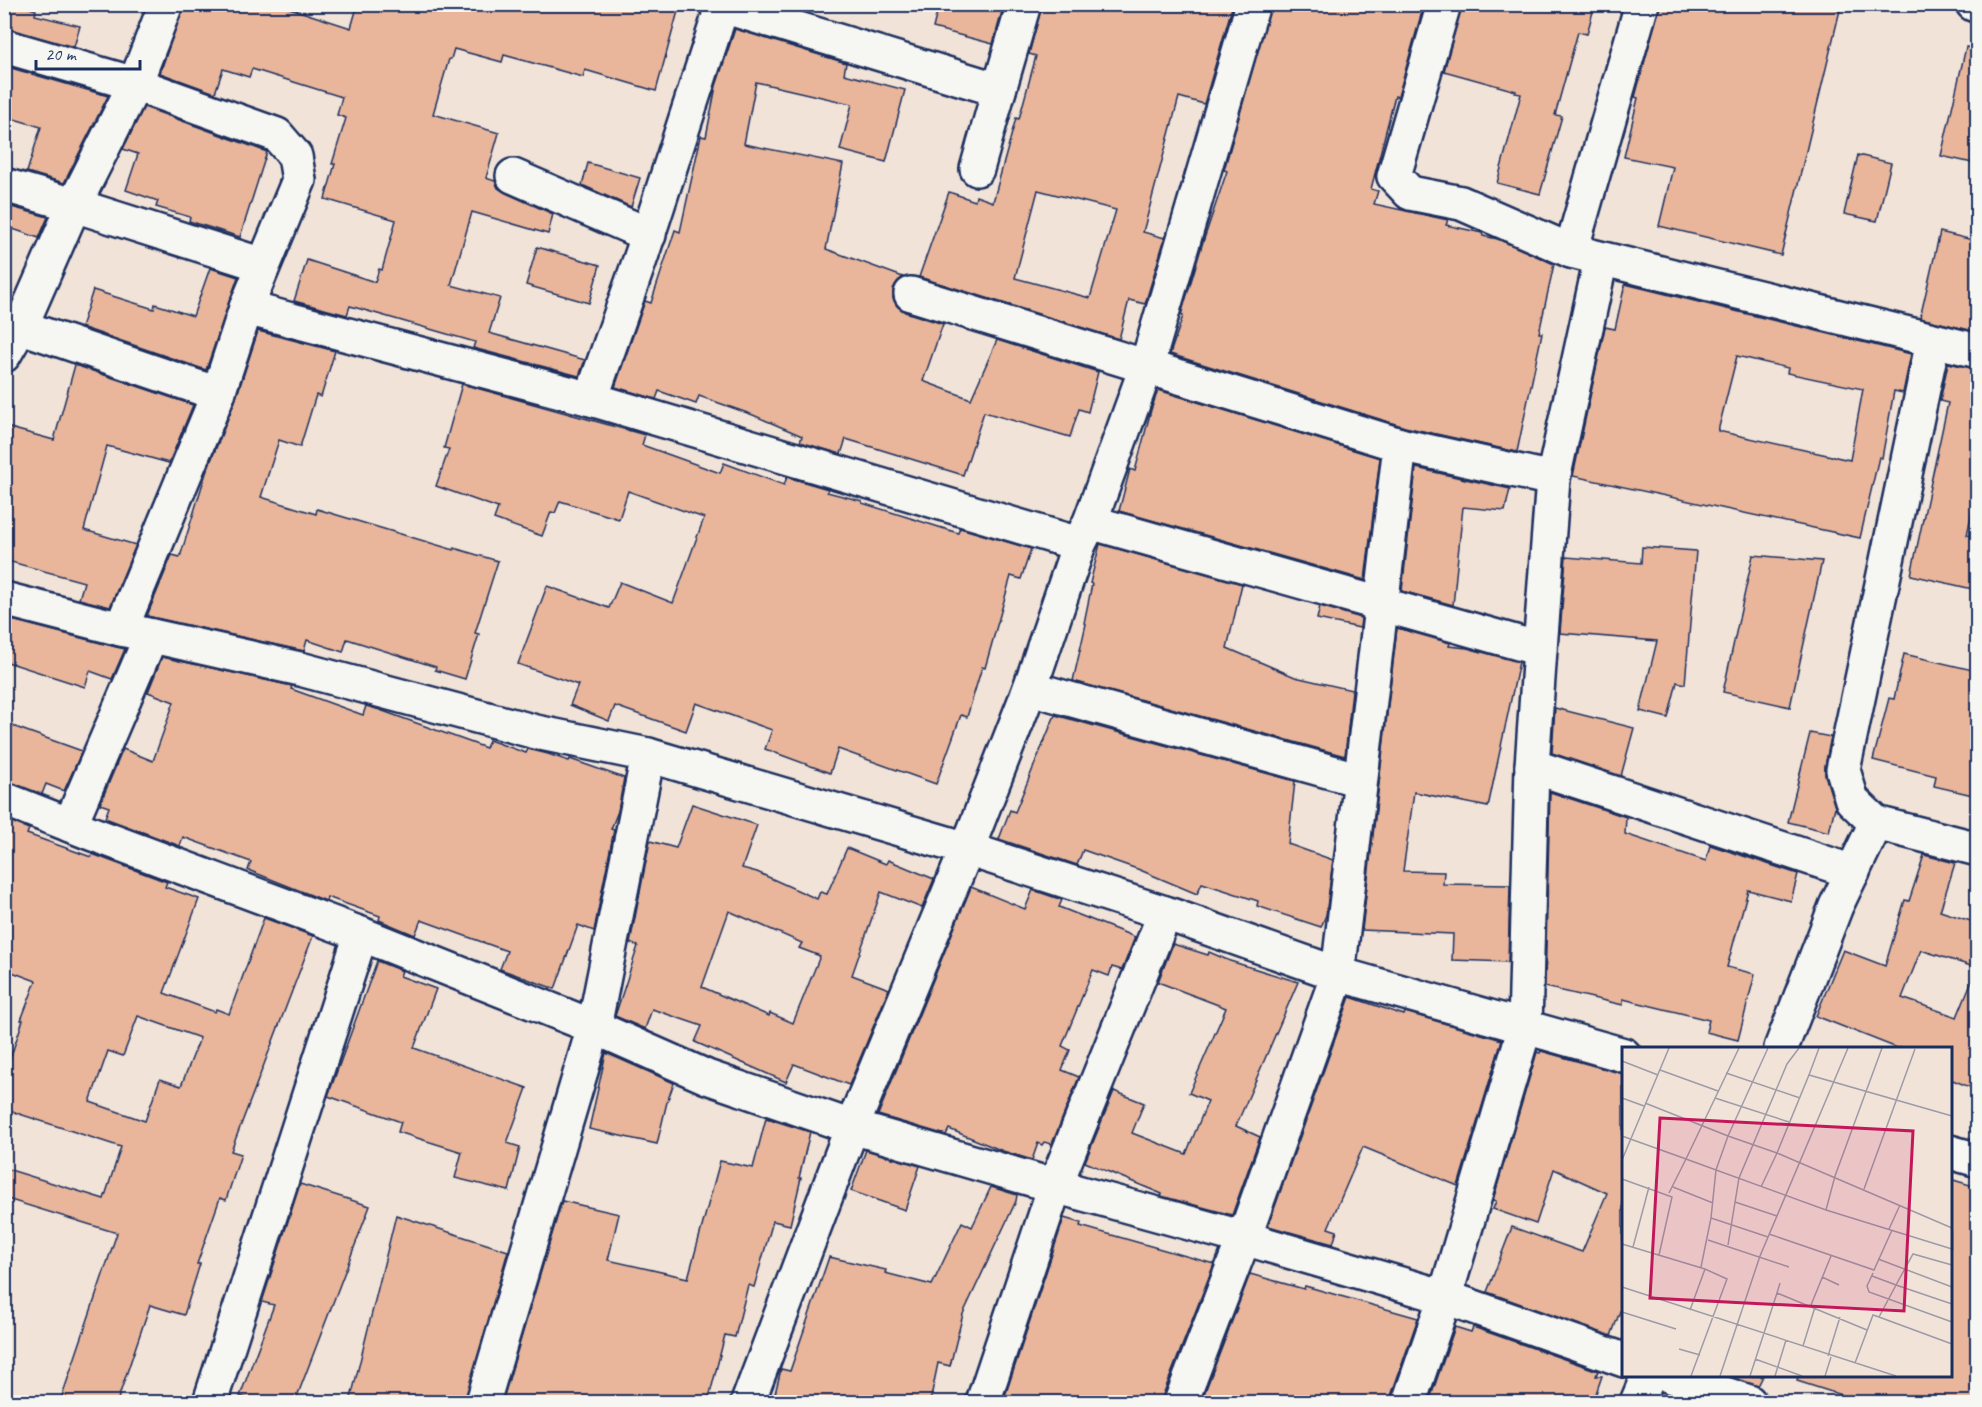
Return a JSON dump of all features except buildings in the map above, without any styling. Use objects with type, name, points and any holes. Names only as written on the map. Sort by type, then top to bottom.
[{"type":"street","points":[[4,355],[13,324],[135,84],[166,4]]},
{"type":"street","points":[[977,169],[1024,4]]},
{"type":"street","points":[[748,1402],[852,1127],[967,849],[1030,688],[1146,368],[1253,4]]},
{"type":"street","points":[[1444,4],[1394,176],[1410,193],[1461,203],[1586,255],[1977,351]]},
{"type":"street","points":[[1409,1402],[1445,1298],[1525,1027],[1532,766],[1553,479],[1586,255],[1642,4]]},
{"type":"street","points":[[591,399],[649,234],[719,6],[999,90]]},
{"type":"street","points":[[4,46],[135,84],[277,135],[295,156],[299,180],[246,308],[70,825]]},
{"type":"street","points":[[513,176],[649,234]]},
{"type":"street","points":[[4,185],[263,265]]},
{"type":"street","points":[[911,294],[1400,445],[1553,479]]},
{"type":"street","points":[[246,308],[1085,533],[1382,605],[1540,649]]},
{"type":"street","points":[[13,324],[218,394]]},
{"type":"street","points":[[1933,341],[1843,770],[1852,800],[1876,823],[1977,849]]},
{"type":"street","points":[[1181,1402],[1245,1238],[1338,974],[1400,445]]},
{"type":"street","points":[[4,599],[300,669],[536,732],[648,755],[967,849],[1165,913],[1338,974],[1622,1055]]},
{"type":"street","points":[[1030,688],[1360,780]]},
{"type":"street","points":[[483,1402],[594,1027],[648,755]]},
{"type":"street","points":[[1532,766],[1853,872]]},
{"type":"street","points":[[4,799],[361,934],[594,1027],[708,1077],[852,1127],[1245,1238],[1445,1298],[1622,1360]]},
{"type":"street","points":[[1781,1047],[1836,906],[1876,823]]},
{"type":"street","points":[[983,1402],[1055,1186],[1165,913]]},
{"type":"street","points":[[210,1402],[361,934]]},
{"type":"street","points":[[1952,1153],[1977,1160]]},
{"type":"street","points":[[1637,1402],[1648,1377]]},
{"type":"street","points":[[1673,1377],[1749,1402]]}]
